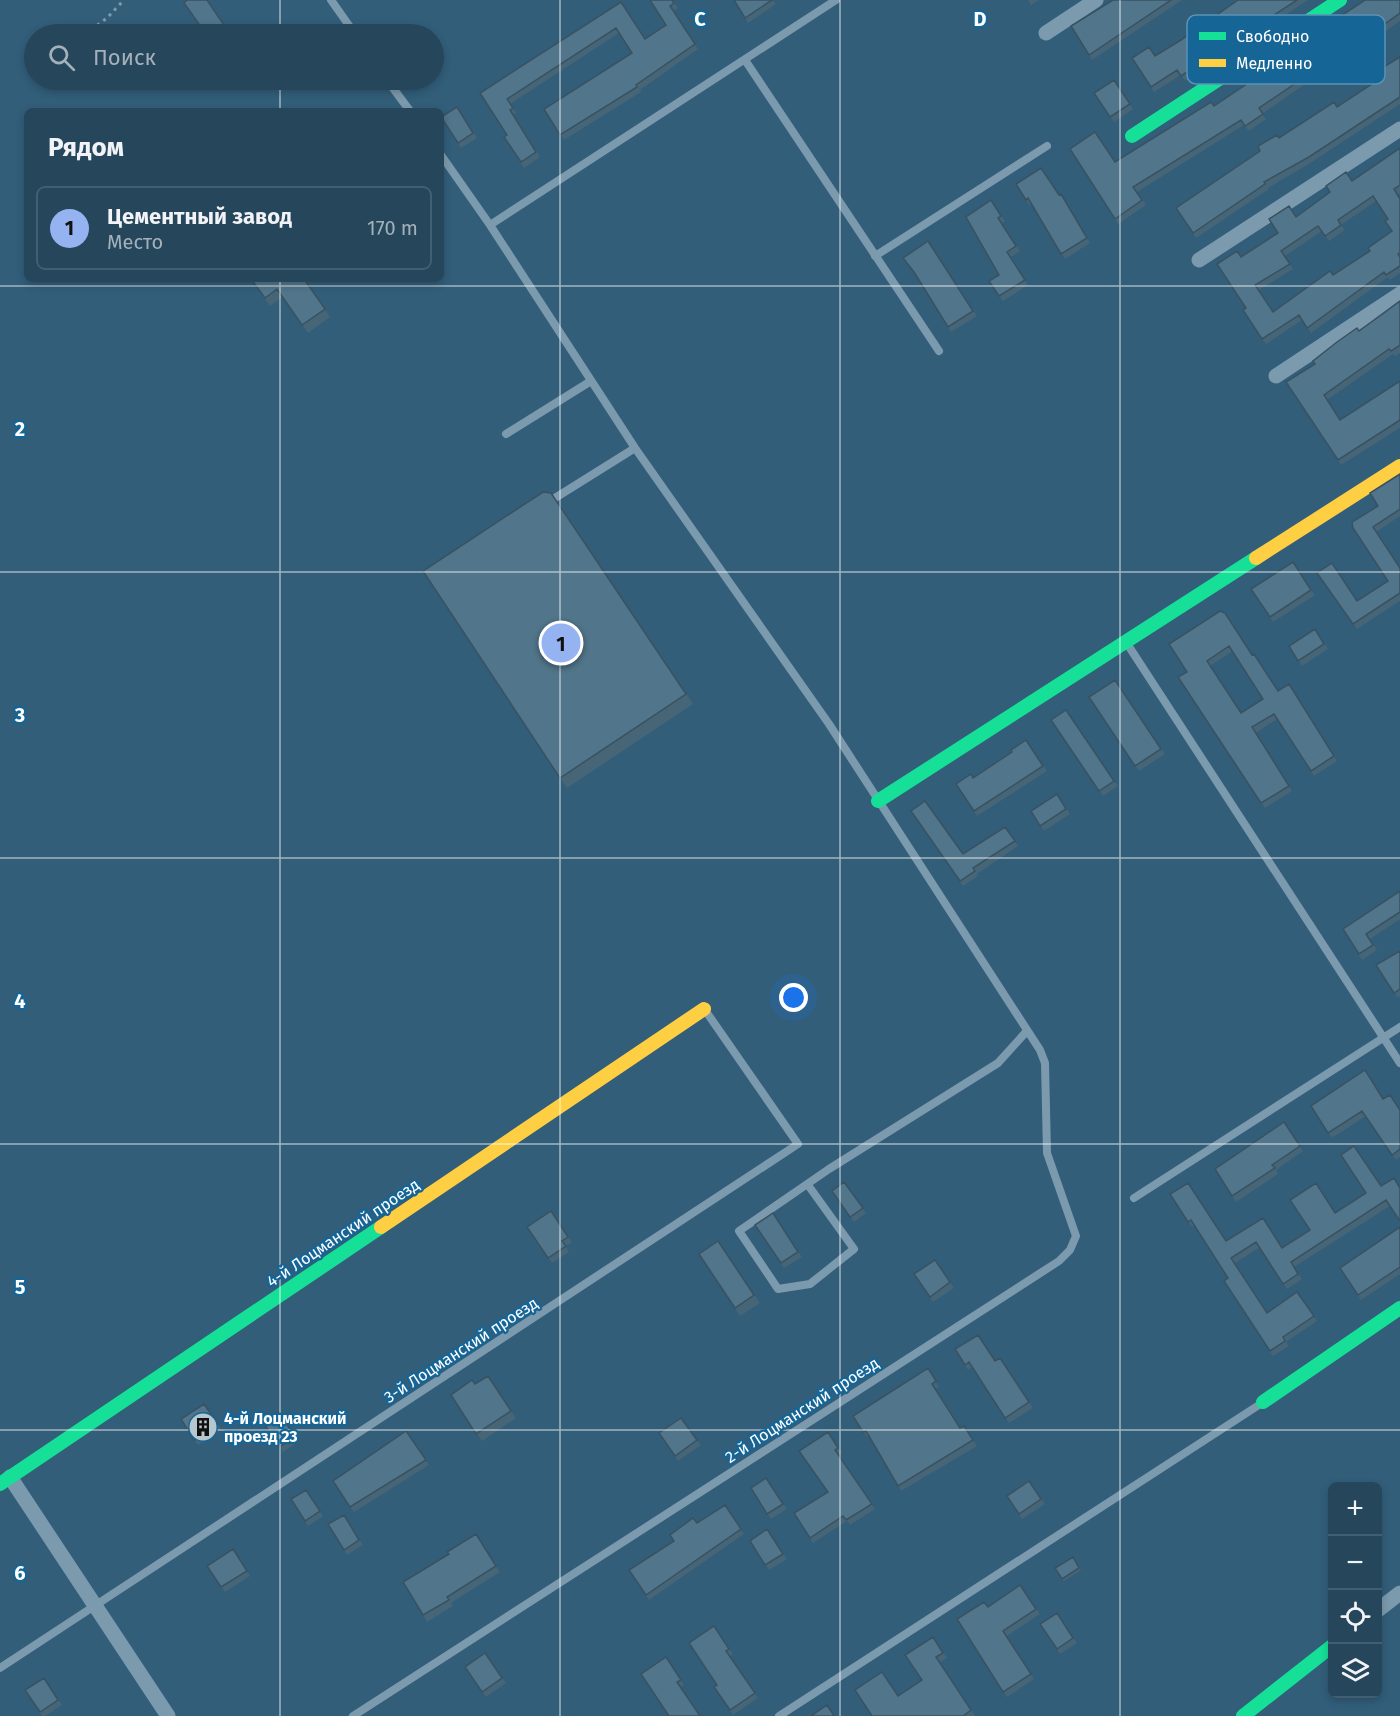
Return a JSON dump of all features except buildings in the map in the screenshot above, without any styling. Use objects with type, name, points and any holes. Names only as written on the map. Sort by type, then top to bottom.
[{"type":"street","points":[[1046,33],[1096,0]]},
{"type":"street","points":[[1317,15],[1340,0]]},
{"type":"street","points":[[1132,136],[1212,84]]},
{"type":"street","points":[[1199,260],[1400,129]]},
{"type":"street","points":[[1276,376],[1400,294]]},
{"type":"street","points":[[878,801],[1400,466]]},
{"type":"street","name":"4-й Лоцманский проезд","points":[[5,1480],[704,1009]]},
{"type":"street","points":[[1263,1402],[1400,1308]]},
{"type":"street","points":[[5,1480],[168,1716]]},
{"type":"street","points":[[1382,1606],[1400,1593]]},
{"type":"street","points":[[1244,1716],[1328,1649]]},
{"type":"lane","points":[[331,0],[348,24]]},
{"type":"lane","points":[[490,225],[836,0]]},
{"type":"lane","points":[[745,60],[939,351]]},
{"type":"lane","points":[[394,90],[408,108]]},
{"type":"lane","points":[[875,256],[1047,146]]},
{"type":"lane","name":"2-й Лоцманский проезд","points":[[353,1716],[1059,1261],[1070,1250],[1076,1236],[1047,1153],[1045,1060],[829,724],[635,448],[490,225],[444,159]]},
{"type":"lane","points":[[506,434],[591,381]]},
{"type":"lane","points":[[555,498],[635,448]]},
{"type":"lane","points":[[1125,641],[1400,1064]]},
{"type":"lane","name":"3-й Лоцманский проезд","points":[[0,1668],[798,1144],[704,1009]]},
{"type":"lane","points":[[1134,1198],[1400,1027]]},
{"type":"lane","points":[[808,1185],[854,1249],[810,1284],[778,1289],[739,1231],[808,1185],[998,1063],[1026,1032]]},
{"type":"lane","points":[[779,1716],[1263,1402]]},
{"type":"path","points":[[99,24],[124,0]]},
{"type":"traffic: fast","points":[[1317,15],[1340,0]]},
{"type":"traffic: fast","points":[[1132,136],[1212,84]]},
{"type":"traffic: fast","points":[[878,801],[1256,558]]},
{"type":"traffic: fast","points":[[0,1484],[381,1227]]},
{"type":"traffic: fast","points":[[1263,1402],[1400,1308]]},
{"type":"traffic: fast","points":[[1243,1716],[1328,1649]]},
{"type":"traffic: slow","points":[[1256,558],[1400,466]]},
{"type":"traffic: slow","points":[[381,1227],[704,1009]]},
{"type":"place","name":"Цементный завод","points":[[561,643]]},
{"type":"place","name":"4-й Лоцманский проезд 23","points":[[203,1427]]}]
